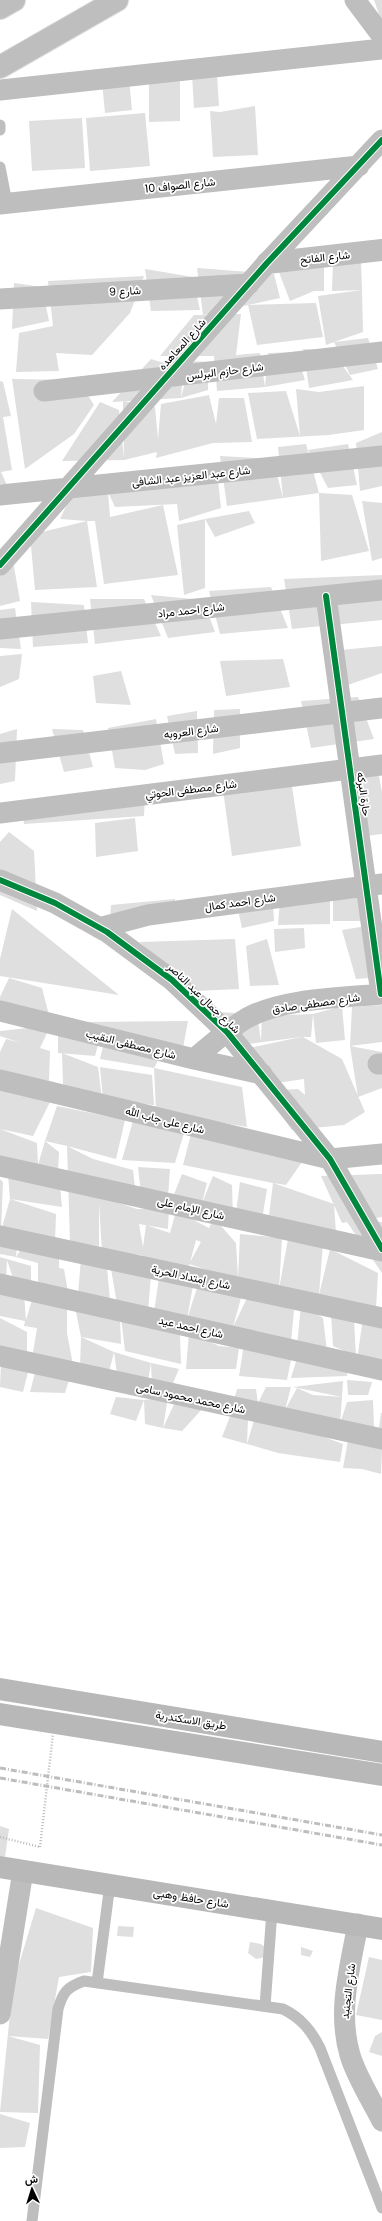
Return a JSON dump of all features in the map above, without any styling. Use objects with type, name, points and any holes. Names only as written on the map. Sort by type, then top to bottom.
[{"type":"main road","points":[[0,8],[14,0]]},
{"type":"main road","points":[[0,67],[117,0]]},
{"type":"main road","name":"شارع الفاتح","points":[[267,263],[382,250]]},
{"type":"main road","name":"طريق الاسكندرية","points":[[0,1689],[382,1752]]},
{"type":"main road","points":[[0,1714],[382,1775]]},
{"type":"main road","name":"شارع حافظ وهبى","points":[[0,1867],[382,1929]]},
{"type":"street","points":[[355,0],[382,36]]},
{"type":"street","points":[[0,90],[382,49]]},
{"type":"street","name":"شارع المعاهده","points":[[0,565],[267,263],[382,140]]},
{"type":"street","name":"شارع الصواف 10","points":[[4,204],[359,166]]},
{"type":"street","name":"شارع 9","points":[[0,298],[249,284]]},
{"type":"street","name":"شارع حازم البرلس","points":[[44,391],[382,352]]},
{"type":"street","name":"شارع عبد العزيز عبد الشافى","points":[[0,495],[382,456]]},
{"type":"street","name":"شارع احمد مراد","points":[[0,630],[382,590]]},
{"type":"street","name":"حارة البركه","points":[[326,596],[341,713],[350,769],[374,884],[382,994]]},
{"type":"street","name":"شارع العروبه","points":[[0,753],[382,708]]},
{"type":"street","name":"شارع مصطفى الحوتي","points":[[0,813],[382,765]]},
{"type":"street","name":"شارع جمال عبد الناصر","points":[[0,880],[55,903],[99,928],[138,953],[172,980],[226,1032],[262,1074],[292,1115],[330,1159],[382,1250]]},
{"type":"street","name":"شارع احمد كمال","points":[[99,928],[148,915],[374,884]]},
{"type":"street","name":"شارع مصطفى صادق","points":[[194,1059],[226,1032],[248,1018],[269,1009],[302,1003],[382,994]]},
{"type":"street","name":"شارع مصطفى النقيب","points":[[0,1011],[194,1059],[262,1074]]},
{"type":"street","name":"شارع على جاب الله","points":[[0,1080],[330,1159],[382,1154]]},
{"type":"street","name":"شارع الإمام على","points":[[0,1166],[382,1250]]},
{"type":"street","name":"شارع إمتداد الحرية","points":[[0,1236],[382,1318]]},
{"type":"street","name":"شارع احمد عيد","points":[[0,1284],[382,1370]]},
{"type":"street","name":"شارع محمد محمود سامى","points":[[0,1356],[382,1439]]},
{"type":"street","points":[[0,2014],[24,1871]]},
{"type":"street","name":"شارع التجنيد","points":[[358,1924],[343,2011],[344,2033],[350,2056],[382,2121]]},
{"type":"lane","points":[[0,124],[2,126],[0,130]]},
{"type":"lane","points":[[0,167],[4,204]]},
{"type":"lane","points":[[97,1983],[110,1884]]},
{"type":"lane","points":[[265,2006],[272,1911]]},
{"type":"lane","points":[[32,2221],[58,2009],[62,1996],[71,1986],[84,1981],[265,2006],[283,2009],[295,2015],[314,2035],[382,2208]]},
{"type":"path","points":[[0,1837],[40,1847],[53,1734]]},
{"type":"building","points":[[374,0],[382,0],[382,23]]},
{"type":"building","points":[[217,74],[219,106],[194,108],[192,75]]},
{"type":"building","points":[[129,79],[132,110],[105,113],[102,82]]},
{"type":"building","points":[[149,79],[180,79],[180,121],[149,122]]},
{"type":"building","points":[[255,106],[258,155],[213,157],[210,111],[220,112]]},
{"type":"building","points":[[145,113],[150,166],[90,171],[86,118]]},
{"type":"building","points":[[82,118],[85,168],[32,171],[29,121]]},
{"type":"building","points":[[361,261],[362,290],[332,291],[333,262]]},
{"type":"building","points":[[324,266],[324,291],[314,291],[290,301],[277,267]]},
{"type":"building","points":[[197,268],[274,274],[280,298],[204,315],[241,314],[236,355],[260,353],[265,387],[217,391],[214,356],[160,356],[194,315],[203,315]]},
{"type":"building","points":[[145,269],[193,277],[200,310],[151,311]]},
{"type":"building","points":[[144,276],[130,313],[92,355],[56,353],[59,371],[16,372],[19,333],[53,326],[48,281]]},
{"type":"building","points":[[14,283],[42,287],[49,321],[12,329]]},
{"type":"building","points":[[362,290],[363,332],[326,345],[318,296]]},
{"type":"building","points":[[316,303],[323,337],[257,345],[248,305]]},
{"type":"building","points":[[368,338],[378,369],[350,375],[334,342]]},
{"type":"building","points":[[303,349],[331,350],[353,380],[309,388]]},
{"type":"building","points":[[296,352],[305,380],[265,387],[268,353]]},
{"type":"building","points":[[151,359],[183,369],[181,398],[112,402]]},
{"type":"building","points":[[190,361],[208,362],[208,390],[181,398]]},
{"type":"building","points":[[12,379],[78,380],[94,405],[74,434],[25,469]]},
{"type":"building","points":[[0,381],[3,382],[11,416],[3,417],[12,470],[1,472],[7,485],[0,484]]},
{"type":"building","points":[[364,386],[364,430],[329,435],[257,439],[248,393],[286,391],[300,436],[296,389],[319,392]]},
{"type":"building","points":[[209,395],[216,424],[219,398],[244,398],[252,442],[213,443],[156,458],[157,452],[124,460],[62,461],[100,402],[119,410],[124,458],[123,401],[155,407],[158,439],[161,404]]},
{"type":"building","points":[[382,432],[382,486],[360,491],[356,443]]},
{"type":"building","points":[[306,444],[319,493],[283,498],[278,447]]},
{"type":"building","points":[[348,444],[357,485],[328,488],[308,450]]},
{"type":"building","points":[[220,456],[273,459],[283,498],[227,506]]},
{"type":"building","points":[[218,480],[221,508],[179,521],[177,504],[115,507],[108,492]]},
{"type":"building","points":[[108,492],[110,517],[163,505],[178,575],[104,584],[95,521],[60,519],[70,498]]},
{"type":"building","points":[[319,493],[352,495],[369,551],[321,561]]},
{"type":"building","points":[[362,501],[382,503],[382,558],[372,561]]},
{"type":"building","points":[[249,511],[255,523],[215,537],[205,519]]},
{"type":"building","points":[[205,519],[205,588],[184,595],[177,525]]},
{"type":"building","points":[[87,521],[97,587],[35,590],[30,535]]},
{"type":"building","points":[[13,561],[20,601],[0,606],[0,575]]},
{"type":"building","points":[[382,575],[382,620],[292,629],[284,579]]},
{"type":"building","points":[[271,587],[288,628],[220,634],[209,591]]},
{"type":"building","points":[[151,595],[203,600],[215,632],[168,638]]},
{"type":"building","points":[[90,599],[144,599],[161,636],[95,644]]},
{"type":"building","points":[[31,602],[84,605],[88,643],[33,647]]},
{"type":"building","points":[[15,608],[21,649],[0,648],[0,610]]},
{"type":"building","points":[[382,646],[382,673],[345,686],[341,650]]},
{"type":"building","points":[[22,654],[19,679],[0,687],[0,656]]},
{"type":"building","points":[[283,659],[290,687],[226,696],[220,661]]},
{"type":"building","points":[[121,671],[131,705],[96,703],[93,676]]},
{"type":"building","points":[[358,697],[374,739],[311,748],[301,701]]},
{"type":"building","points":[[240,709],[240,748],[213,754],[214,710]]},
{"type":"building","points":[[197,711],[198,753],[175,754],[167,716]]},
{"type":"building","points":[[156,719],[164,764],[145,770],[115,768],[108,728]]},
{"type":"building","points":[[17,729],[15,781],[0,784],[0,734]]},
{"type":"building","points":[[52,729],[83,730],[93,767],[64,772]]},
{"type":"building","points":[[378,771],[382,792],[382,834],[366,836],[354,775]]},
{"type":"building","points":[[291,780],[301,846],[232,856],[223,790]]},
{"type":"building","points":[[145,798],[144,816],[24,824],[23,814]]},
{"type":"building","points":[[135,818],[138,851],[96,857],[95,823]]},
{"type":"building","points":[[9,832],[34,851],[37,911],[0,895],[0,842]]},
{"type":"building","points":[[360,891],[361,921],[333,921],[333,900]]},
{"type":"building","points":[[330,896],[330,924],[278,925],[280,900]]},
{"type":"building","points":[[175,899],[175,907],[110,920],[111,905]]},
{"type":"building","points":[[273,903],[274,921],[242,928],[237,905]]},
{"type":"building","points":[[12,909],[119,995],[0,976],[0,959]]},
{"type":"building","points":[[379,924],[382,977],[356,979],[342,930]]},
{"type":"building","points":[[304,928],[305,948],[275,952],[274,929]]},
{"type":"building","points":[[235,939],[239,989],[196,991],[139,942]]},
{"type":"building","points":[[267,939],[279,985],[250,986],[246,946]]},
{"type":"building","points":[[9,978],[42,988],[49,1015],[0,1005],[0,997]]},
{"type":"building","points":[[382,1005],[382,1042],[350,1046],[352,1007]]},
{"type":"building","points":[[342,1006],[345,1040],[316,1043],[313,1014]]},
{"type":"building","points":[[217,1012],[257,1014],[261,1041],[262,1016],[313,1014],[311,1037],[303,1037],[342,1059],[365,1112],[344,1125],[292,1130],[264,1091],[298,1089],[305,1095],[304,1079],[257,1086],[230,1052],[301,1037],[226,1047]]},
{"type":"building","points":[[188,1021],[183,1048],[83,1022]]},
{"type":"building","points":[[28,1028],[48,1031],[40,1048],[50,1051],[49,1081],[0,1071],[0,1052],[6,1039],[21,1043],[0,1036],[0,1031]]},
{"type":"building","points":[[58,1032],[98,1045],[95,1056],[58,1053]]},
{"type":"building","points":[[104,1042],[160,1057],[154,1068],[100,1059]]},
{"type":"building","points":[[350,1046],[382,1052],[382,1088],[358,1097]]},
{"type":"building","points":[[62,1053],[98,1067],[102,1099],[63,1084]]},
{"type":"building","points":[[100,1067],[152,1075],[154,1105],[103,1099]]},
{"type":"building","points":[[154,1068],[242,1087],[247,1127],[156,1111]]},
{"type":"building","points":[[0,1087],[50,1102],[33,1136],[0,1129]]},
{"type":"building","points":[[57,1106],[125,1120],[116,1159],[45,1141]]},
{"type":"building","points":[[134,1117],[184,1133],[175,1163],[122,1160]]},
{"type":"building","points":[[193,1126],[302,1162],[286,1185],[183,1165]]},
{"type":"building","points":[[0,1129],[37,1143],[38,1165],[45,1141],[59,1152],[58,1172],[0,1158]]},
{"type":"building","points":[[67,1146],[93,1159],[133,1170],[136,1196],[98,1196],[137,1209],[169,1208],[168,1229],[147,1225],[170,1233],[176,1211],[209,1228],[214,1218],[236,1243],[238,1278],[240,1234],[282,1238],[279,1289],[238,1280],[189,1264],[189,1266],[140,1266],[142,1255],[102,1252],[99,1203],[99,1246],[70,1243]],"holes":[[[139,1224],[146,1225],[143,1247]],[[196,1240],[201,1242],[190,1262]]]},
{"type":"building","points":[[138,1167],[170,1169],[168,1196],[141,1194]]},
{"type":"building","points":[[182,1174],[207,1183],[201,1207],[171,1202]]},
{"type":"building","points":[[382,1174],[382,1217],[364,1220],[382,1222],[382,1273],[347,1222],[342,1223],[321,1176]]},
{"type":"building","points":[[8,1175],[60,1186],[62,1207],[10,1199]]},
{"type":"building","points":[[213,1176],[232,1185],[233,1218],[196,1218]]},
{"type":"building","points":[[0,1179],[3,1182],[0,1231]]},
{"type":"building","points":[[240,1182],[267,1189],[260,1232],[234,1228]]},
{"type":"building","points":[[273,1183],[334,1204],[336,1233],[269,1215]]},
{"type":"building","points":[[10,1199],[56,1214],[55,1243],[1,1231]]},
{"type":"building","points":[[288,1239],[323,1243],[319,1295],[330,1249],[378,1273],[376,1309],[279,1289]]},
{"type":"building","points":[[0,1241],[17,1246],[16,1257],[0,1254]]},
{"type":"building","points":[[24,1244],[59,1259],[59,1268],[64,1269],[68,1292],[38,1285],[38,1263],[16,1257]]},
{"type":"building","points":[[0,1257],[31,1266],[31,1285],[13,1278],[7,1260],[6,1279],[0,1278]]},
{"type":"building","points":[[81,1259],[107,1268],[110,1300],[78,1294]]},
{"type":"building","points":[[111,1269],[151,1276],[148,1311],[117,1304]]},
{"type":"building","points":[[159,1278],[194,1280],[187,1319],[154,1312]]},
{"type":"building","points":[[199,1282],[241,1298],[233,1327],[248,1296],[294,1310],[291,1342],[187,1319]]},
{"type":"building","points":[[0,1291],[24,1295],[26,1320],[32,1300],[67,1309],[67,1333],[73,1365],[32,1359],[37,1328],[24,1326],[25,1321],[0,1316]]},
{"type":"building","points":[[301,1304],[323,1318],[327,1351],[297,1346]]},
{"type":"building","points":[[75,1307],[120,1319],[121,1344],[81,1337]]},
{"type":"building","points":[[331,1315],[354,1320],[356,1356],[333,1346]]},
{"type":"building","points":[[121,1317],[180,1335],[181,1364],[125,1351]]},
{"type":"building","points":[[0,1318],[27,1332],[27,1355],[0,1350]]},
{"type":"building","points":[[363,1318],[382,1322],[382,1366],[357,1360]]},
{"type":"building","points":[[189,1332],[219,1346],[239,1348],[236,1369],[186,1369]]},
{"type":"building","points":[[81,1337],[114,1352],[108,1376],[80,1366]]},
{"type":"building","points":[[244,1344],[291,1360],[287,1380],[239,1376]]},
{"type":"building","points":[[114,1352],[151,1363],[148,1381],[117,1374]]},
{"type":"building","points":[[297,1358],[348,1365],[347,1376],[291,1378]]},
{"type":"building","points":[[1,1362],[29,1368],[23,1392],[0,1387]]},
{"type":"building","points":[[151,1363],[179,1369],[173,1383],[152,1386]]},
{"type":"building","points":[[36,1369],[69,1380],[65,1393],[30,1392]]},
{"type":"building","points":[[347,1380],[372,1382],[368,1395],[348,1395]]},
{"type":"building","points":[[343,1381],[342,1397],[293,1387]]},
{"type":"building","points":[[266,1387],[291,1387],[285,1410],[258,1403]]},
{"type":"building","points":[[297,1388],[313,1395],[342,1397],[340,1424],[285,1410]]},
{"type":"building","points":[[237,1389],[256,1389],[258,1403],[233,1404]]},
{"type":"building","points":[[116,1397],[144,1400],[136,1421],[110,1414]]},
{"type":"building","points":[[168,1397],[163,1428],[145,1424],[144,1400]]},
{"type":"building","points":[[176,1400],[204,1407],[182,1431],[163,1428]]},
{"type":"building","points":[[373,1400],[374,1427],[340,1424],[347,1402]]},
{"type":"building","points":[[382,1413],[382,1435],[378,1434]]},
{"type":"building","points":[[231,1414],[248,1419],[247,1444],[222,1437]]},
{"type":"building","points":[[255,1417],[316,1434],[343,1444],[340,1462],[278,1453],[247,1444]]},
{"type":"building","points":[[348,1440],[382,1449],[381,1474],[362,1469],[343,1468]]},
{"type":"building","points":[[0,1826],[9,1829],[5,1857],[0,1856]]},
{"type":"building","points":[[36,1908],[93,1928],[91,1972],[59,1977],[48,2039],[8,2036],[40,2045],[38,2113],[0,2112],[13,1984]]},
{"type":"building","points":[[118,1926],[134,1927],[133,1937],[117,1936]]},
{"type":"building","points":[[250,1942],[261,1944],[267,1949],[265,1957],[256,1959],[248,1953]]},
{"type":"building","points":[[301,1947],[313,1951],[310,1957],[301,1955]]},
{"type":"building","points":[[369,1957],[382,1960],[382,2020],[356,2015]]},
{"type":"building","points":[[382,2032],[382,2056],[369,2052],[375,2036]]},
{"type":"building","points":[[0,2114],[30,2123],[25,2147],[0,2148]]},
{"type":"railway","points":[[0,1768],[382,1835]]},
{"type":"railway","points":[[0,1778],[382,1845]]},
{"type":"cycle path","points":[[0,565],[267,263],[382,140]]},
{"type":"cycle path","points":[[326,596],[381,994]]},
{"type":"cycle path","points":[[0,880],[55,903],[107,932],[172,980],[227,1032],[330,1159],[382,1249]]}]
